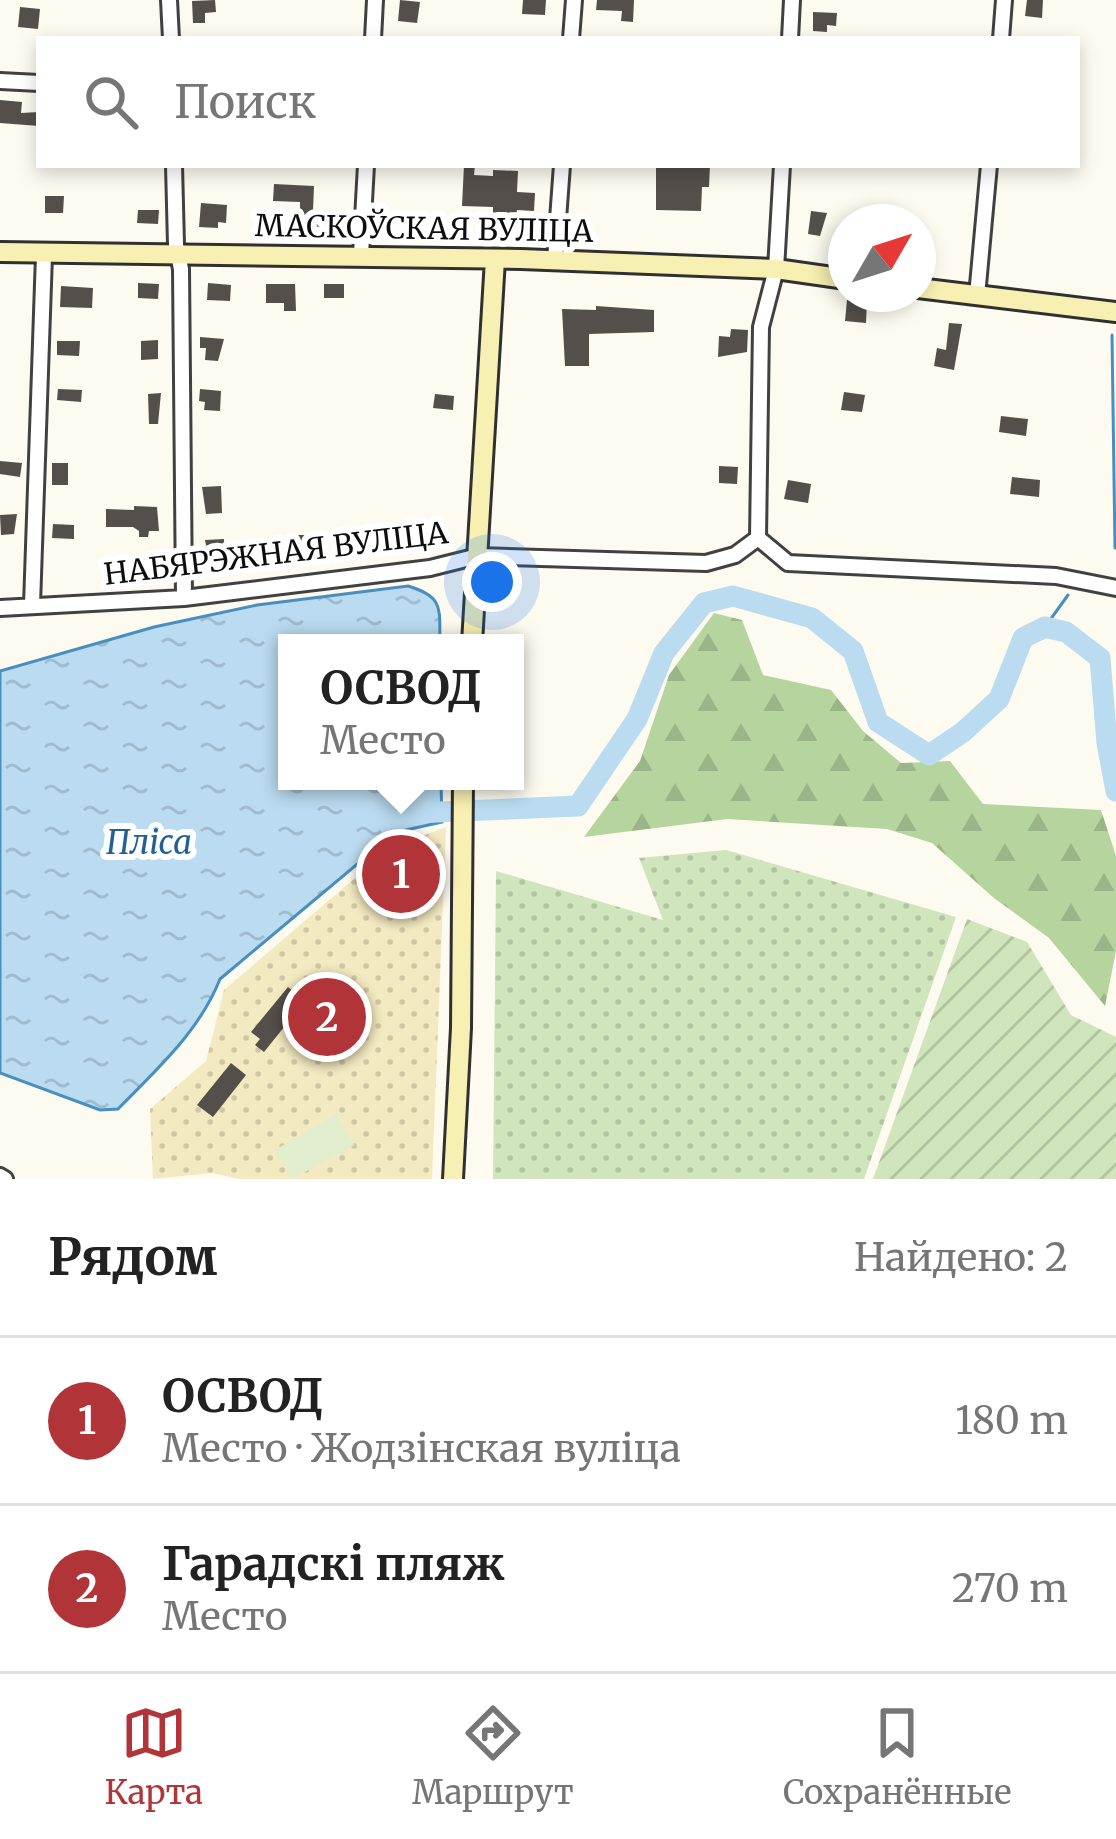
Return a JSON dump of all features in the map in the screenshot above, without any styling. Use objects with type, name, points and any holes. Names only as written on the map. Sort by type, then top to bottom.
[{"type":"main road","name":"МАСКОЎСКАЯ ВУЛІЦА","points":[[0,252],[555,260],[776,269],[828,276]]},
{"type":"main road","points":[[473,634],[494,259]]},
{"type":"main road","points":[[936,290],[1116,313]]},
{"type":"main road","points":[[454,1179],[463,790]]},
{"type":"street","points":[[169,0],[171,36]]},
{"type":"street","points":[[373,36],[375,0]]},
{"type":"street","points":[[571,36],[574,0]]},
{"type":"street","points":[[790,36],[792,0]]},
{"type":"street","points":[[1001,36],[1004,0]]},
{"type":"street","points":[[0,81],[36,83]]},
{"type":"street","points":[[175,168],[184,598]]},
{"type":"street","points":[[362,255],[366,168]]},
{"type":"street","points":[[555,260],[562,168]]},
{"type":"street","points":[[782,168],[776,269],[761,327],[758,538],[788,562],[1056,576],[1116,588]]},
{"type":"street","points":[[977,296],[989,168]]},
{"type":"street","points":[[32,605],[44,255]]},
{"type":"street","name":"НАБЯРЭЖНАЯ ВУЛІЦА","points":[[0,608],[184,598],[430,568],[478,556],[706,563],[735,555],[758,538]]},
{"type":"green space","points":[[714,613],[742,620],[763,675],[831,690],[863,731],[901,763],[950,761],[983,804],[1101,810],[1116,856],[1116,951],[1105,1006],[1049,938],[994,898],[932,843],[887,829],[727,819],[584,837],[640,761],[669,675]]},
{"type":"green space","points":[[726,850],[956,917],[864,1179],[493,1179],[496,871],[663,920],[639,858]]},
{"type":"green space","points":[[967,919],[1027,942],[1071,1015],[1116,1037],[1116,1179],[873,1179]]},
{"type":"green space","points":[[336,1114],[354,1145],[292,1179],[275,1150]]},
{"type":"sand","points":[[446,827],[432,1179],[239,1179],[212,1173],[153,1179],[150,1109],[206,1061],[224,990],[389,849]]},
{"type":"water","name":"Пліса","points":[[408,586],[434,600],[440,634],[278,634],[278,790],[441,790],[442,822],[386,840],[220,979],[189,1033],[118,1109],[100,1110],[0,1073],[0,671],[154,627],[257,605]]},
{"type":"building","points":[[215,0],[216,12],[205,13],[205,23],[193,23],[192,1]]},
{"type":"building","points":[[400,0],[420,2],[417,23],[398,21]]},
{"type":"building","points":[[523,0],[546,0],[545,15],[522,14]]},
{"type":"building","points":[[597,0],[634,0],[633,22],[621,21],[622,11],[596,10]]},
{"type":"building","points":[[1027,0],[1043,0],[1042,18],[1025,16]]},
{"type":"building","points":[[20,7],[40,9],[38,29],[18,27]]},
{"type":"building","points":[[813,12],[837,13],[836,26],[827,25],[827,32],[813,31]]},
{"type":"building","points":[[0,100],[22,102],[21,113],[36,112],[36,126],[0,123]]},
{"type":"building","points":[[464,168],[475,168],[474,175],[518,171],[517,192],[535,193],[534,211],[517,210],[516,217],[493,216],[493,207],[462,206]]},
{"type":"building","points":[[656,168],[710,168],[709,187],[702,187],[701,211],[656,210]]},
{"type":"building","points":[[274,184],[314,186],[313,211],[330,212],[330,227],[300,226],[300,202],[273,201]]},
{"type":"building","points":[[45,196],[64,196],[63,213],[45,213]]},
{"type":"building","points":[[201,203],[227,205],[226,223],[218,222],[218,228],[199,227]]},
{"type":"building","points":[[138,210],[159,210],[158,224],[137,223]]},
{"type":"building","points":[[811,211],[827,213],[820,236],[808,234]]},
{"type":"building","points":[[138,283],[159,284],[158,299],[138,298]]},
{"type":"building","points":[[208,283],[231,285],[230,301],[207,300]]},
{"type":"building","points":[[266,284],[295,284],[296,311],[284,311],[284,303],[266,303]]},
{"type":"building","points":[[324,284],[344,284],[344,298],[324,298]]},
{"type":"building","points":[[61,286],[93,288],[92,308],[60,307]]},
{"type":"building","points":[[596,306],[654,310],[654,332],[589,334],[589,366],[565,366],[562,309],[596,310]]},
{"type":"building","points":[[846,312],[867,312],[866,323],[845,321]]},
{"type":"building","points":[[949,323],[962,324],[954,370],[934,366],[937,348],[946,350]]},
{"type":"building","points":[[731,329],[748,330],[747,352],[718,357],[719,336],[730,337]]},
{"type":"building","points":[[200,337],[224,339],[218,361],[205,360]]},
{"type":"building","points":[[158,340],[158,359],[141,360],[141,341]]},
{"type":"building","points":[[57,341],[80,341],[79,356],[57,355]]},
{"type":"building","points":[[58,389],[82,390],[81,402],[57,400]]},
{"type":"building","points":[[200,389],[221,391],[220,411],[204,410]]},
{"type":"building","points":[[844,392],[865,395],[862,412],[841,410]]},
{"type":"building","points":[[161,393],[158,424],[149,424],[148,394]]},
{"type":"building","points":[[435,394],[454,396],[453,410],[433,408]]},
{"type":"building","points":[[1001,416],[1028,419],[1026,436],[999,432]]},
{"type":"building","points":[[0,461],[22,463],[20,477],[0,474]]},
{"type":"building","points":[[52,463],[68,463],[68,485],[52,485]]},
{"type":"building","points":[[719,466],[738,467],[737,484],[719,483]]},
{"type":"building","points":[[1012,477],[1040,480],[1039,497],[1010,494]]},
{"type":"building","points":[[788,480],[811,484],[808,503],[784,499]]},
{"type":"building","points":[[221,486],[222,513],[206,514],[202,487]]},
{"type":"building","points":[[134,506],[157,507],[159,531],[139,537],[133,527],[106,527],[106,509],[134,510]]},
{"type":"building","points":[[17,514],[14,534],[1,535],[0,515]]},
{"type":"building","points":[[53,524],[74,525],[74,539],[52,538]]},
{"type":"building","points":[[289,535],[305,535],[306,562],[289,563]]},
{"type":"building","points":[[205,540],[230,542],[228,563],[210,565],[209,559],[198,560],[196,546],[206,545]]},
{"type":"building","points":[[288,987],[305,1001],[264,1052],[255,1045],[260,1039],[251,1032]]},
{"type":"building","points":[[231,1063],[246,1075],[213,1117],[197,1105]]},
{"type":"waterway","points":[[1112,335],[1115,548]]},
{"type":"waterway","points":[[1045,627],[1068,595]]},
{"type":"waterway","name":"Пліса","points":[[414,813],[578,806],[637,719],[664,653],[704,603],[733,596],[812,618],[853,651],[878,722],[929,755],[999,699],[1023,638],[1045,627],[1066,632],[1100,658],[1116,791]]},
{"type":"place","name":"ОСВОД","points":[[401,874]]},
{"type":"place","name":"Гарадскі пляж","points":[[327,1017]]}]
